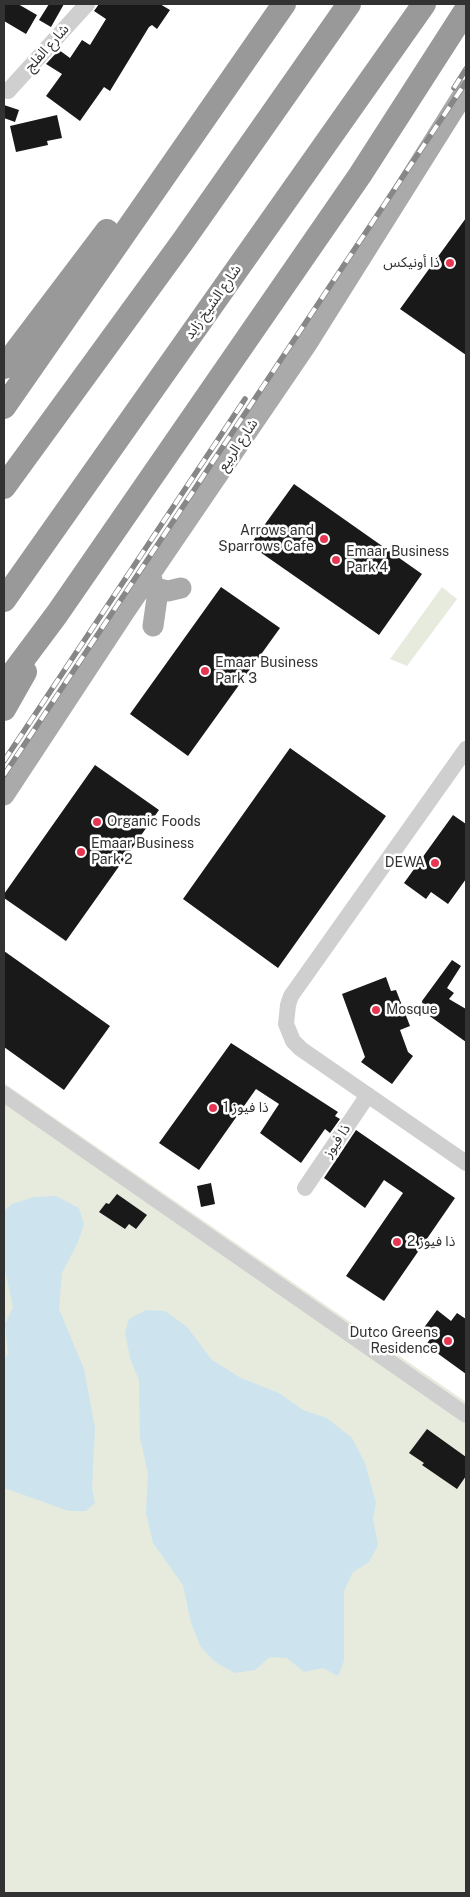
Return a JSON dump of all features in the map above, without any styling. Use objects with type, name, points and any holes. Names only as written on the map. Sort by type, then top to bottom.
[{"type":"highway","points":[[4,407],[284,4]]},
{"type":"highway","points":[[4,487],[183,241],[349,4]]},
{"type":"highway","name":"شارع الشيخ زايد","points":[[4,600],[424,4]]},
{"type":"highway","points":[[4,685],[58,614],[360,175],[466,10]]},
{"type":"highway","points":[[4,367],[164,154],[198,126]]},
{"type":"highway","points":[[4,709],[58,614]]},
{"type":"main road","name":"شارع الربيع","points":[[4,795],[153,581],[308,342],[466,90]]},
{"type":"main road","points":[[153,581],[168,591],[181,588]]},
{"type":"main road","points":[[153,581],[156,607],[153,626]]},
{"type":"street","name":"شارع الفلج","points":[[8,91],[87,4]]},
{"type":"street","points":[[463,759],[295,991],[288,1005],[286,1024],[293,1041],[466,1163]]},
{"type":"street","points":[[4,1094],[466,1415]]},
{"type":"street","name":"ذا فيوز","points":[[305,1188],[368,1095]]},
{"type":"shaded area","points":[[442,587],[457,599],[407,666],[390,659]]},
{"type":"shaded area","points":[[4,1083],[466,1402],[466,1893],[4,1893]]},
{"type":"water","points":[[56,1196],[79,1208],[84,1225],[77,1244],[62,1273],[59,1309],[84,1369],[95,1428],[92,1488],[95,1503],[86,1511],[69,1511],[4,1488],[4,1360],[8,1353],[5,1324],[13,1307],[4,1265],[4,1211],[12,1204],[34,1197]]},
{"type":"water","points":[[146,1310],[165,1311],[187,1327],[212,1360],[241,1378],[279,1393],[303,1410],[327,1418],[352,1438],[365,1463],[376,1503],[373,1519],[378,1545],[369,1562],[353,1572],[344,1591],[344,1661],[338,1676],[323,1668],[304,1672],[287,1658],[270,1657],[255,1670],[235,1673],[215,1662],[201,1647],[191,1623],[183,1585],[153,1543],[146,1513],[148,1473],[140,1438],[139,1380],[130,1358],[125,1333],[129,1319]]},
{"type":"building","points":[[4,4],[18,4],[37,15],[26,34],[4,21]]},
{"type":"building","points":[[49,4],[64,4],[51,27],[39,20]]},
{"type":"building","points":[[99,4],[160,4],[170,10],[157,29],[152,25],[149,27],[110,91],[104,87],[80,121],[46,96],[62,74],[46,64],[59,50],[70,58],[82,40],[90,45],[106,19],[94,11]]},
{"type":"building","points":[[4,105],[19,110],[15,122],[4,118]]},
{"type":"building","points":[[57,115],[62,138],[47,141],[48,145],[16,152],[10,126]]},
{"type":"building","name":"ذا أونيكس","points":[[466,218],[466,355],[400,309]]},
{"type":"building","name":"Emaar Business Park 4","points":[[294,484],[422,574],[379,635],[250,545]]},
{"type":"building","name":"Emaar Business Park 3","points":[[221,587],[280,628],[188,756],[130,714]]},
{"type":"building","points":[[290,748],[386,816],[278,968],[183,899]]},
{"type":"building","name":"Emaar Business Park 2","points":[[95,765],[159,810],[66,941],[4,898],[4,894]]},
{"type":"building","name":"DEWA","points":[[453,815],[466,824],[466,879],[448,904],[431,892],[426,899],[404,883]]},
{"type":"building","points":[[4,951],[110,1026],[64,1090],[4,1047]]},
{"type":"building","points":[[452,960],[461,966],[447,988],[454,993],[449,999],[466,1009],[466,1042],[424,1012],[422,1001]]},
{"type":"building","name":"Mosque","points":[[386,977],[391,991],[396,990],[410,1026],[400,1030],[408,1052],[413,1056],[392,1084],[361,1062],[365,1057],[342,994]]},
{"type":"building","name":"ذا فيوز 1","points":[[231,1043],[338,1112],[335,1116],[340,1119],[330,1133],[325,1129],[301,1163],[260,1133],[279,1104],[256,1089],[199,1170],[159,1143]]},
{"type":"building","name":"ذا فيوز 2","points":[[356,1130],[455,1198],[384,1301],[346,1276],[403,1193],[384,1180],[365,1208],[324,1178]]},
{"type":"building","points":[[211,1183],[215,1204],[201,1207],[197,1186]]},
{"type":"building","points":[[117,1194],[147,1215],[136,1229],[129,1224],[125,1229],[99,1212]]},
{"type":"building","name":"Dutco Greens Residence","points":[[437,1310],[451,1321],[457,1313],[466,1319],[466,1374],[426,1345],[432,1336],[423,1329]]},
{"type":"building","points":[[427,1429],[466,1457],[466,1476],[457,1489],[422,1465],[424,1463],[409,1453]]},
{"type":"railway","points":[[454,88],[466,69]]},
{"type":"railway","points":[[4,775],[466,82]]},
{"type":"railway","points":[[4,761],[245,399]]},
{"type":"place","name":"ذا أونيكس","points":[[450,263]]},
{"type":"place","name":"Arrows and Sparrows Cafe","points":[[324,539]]},
{"type":"place","name":"Emaar Business Park 4","points":[[336,560]]},
{"type":"place","name":"Emaar Business Park 3","points":[[205,671]]},
{"type":"place","name":"Organic Foods","points":[[97,822]]},
{"type":"place","name":"Emaar Business Park 2","points":[[81,852]]},
{"type":"place","name":"DEWA","points":[[435,863]]},
{"type":"place","name":"Mosque","points":[[376,1010]]},
{"type":"place","name":"ذا فيوز 1","points":[[213,1108]]},
{"type":"place","name":"ذا فيوز 2","points":[[397,1242]]},
{"type":"place","name":"Dutco Greens Residence","points":[[448,1341]]}]
